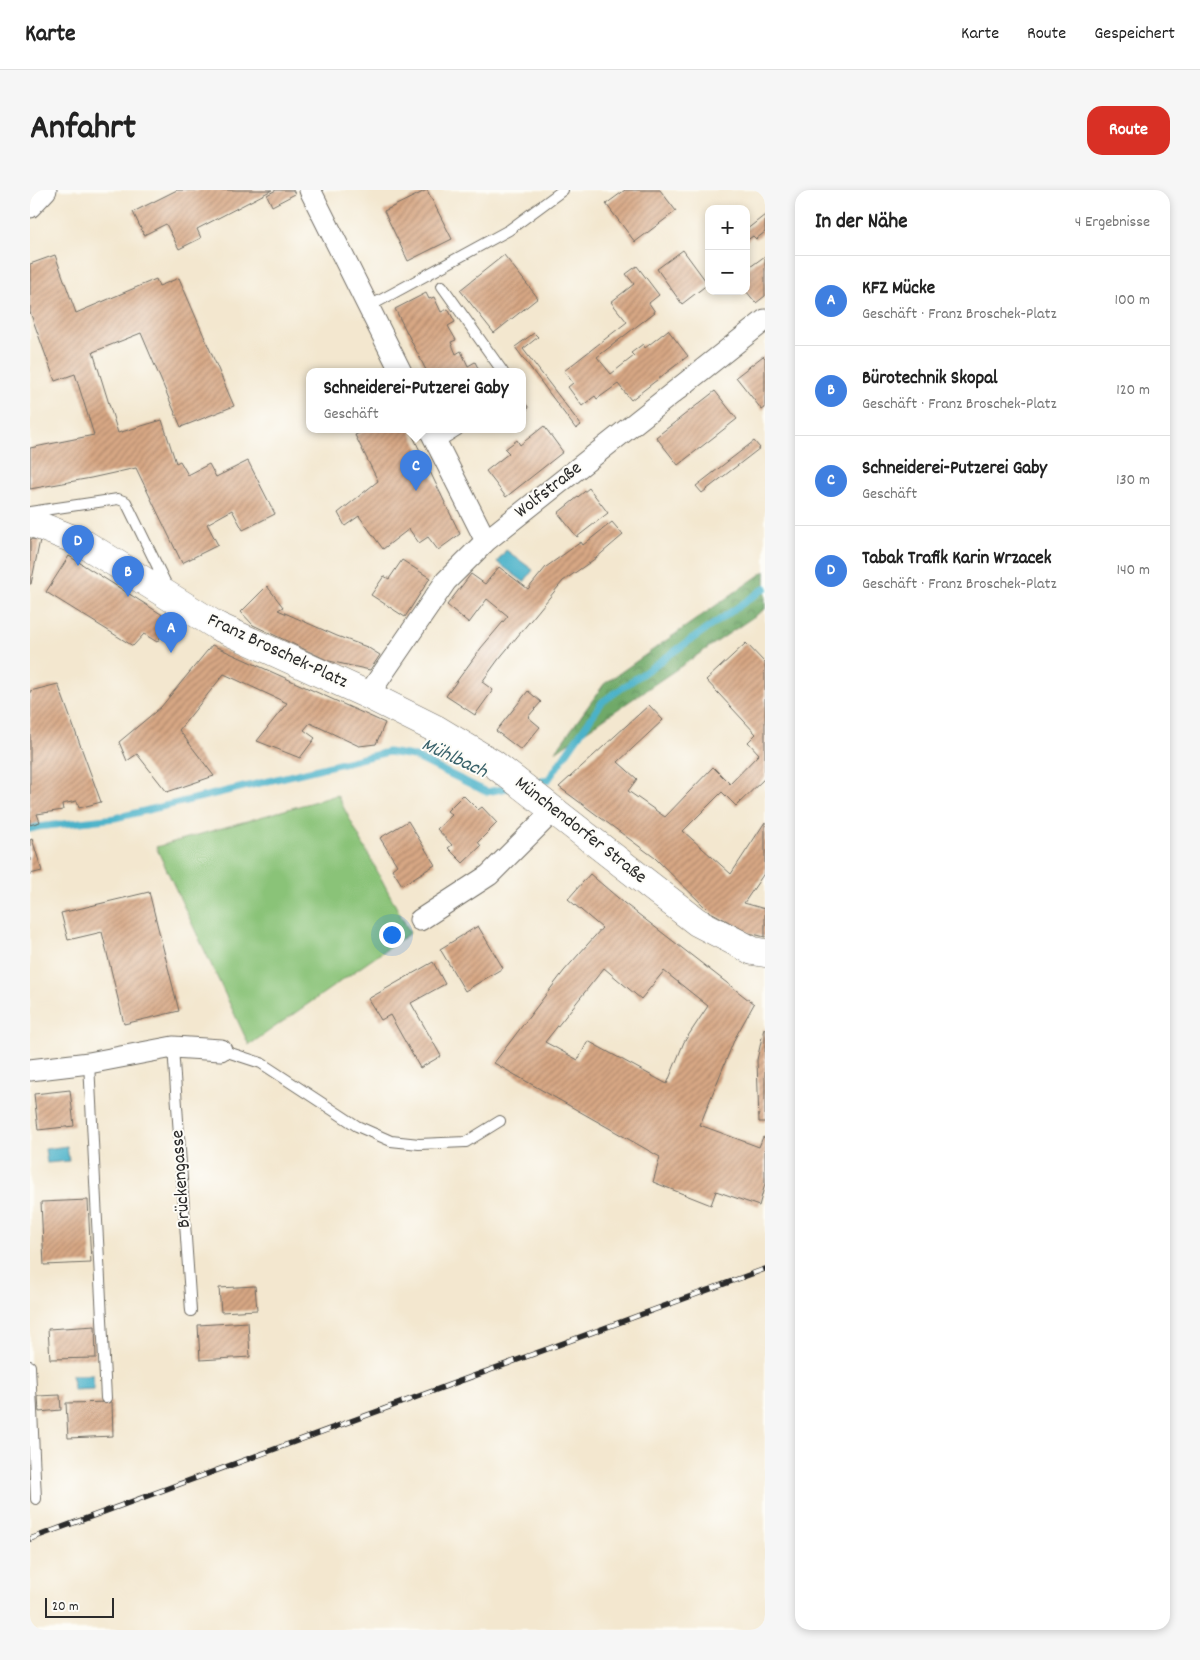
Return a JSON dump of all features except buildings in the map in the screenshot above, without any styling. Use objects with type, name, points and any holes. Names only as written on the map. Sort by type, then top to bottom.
[{"type":"street","points":[[30,207],[46,190]]},
{"type":"street","points":[[310,190],[399,368]]},
{"type":"street","name":"Wolfstraße","points":[[368,695],[446,581],[486,541],[765,320]]},
{"type":"street","points":[[434,437],[486,541]]},
{"type":"street","name":"Franz Broschek-Platz","points":[[30,522],[83,543],[217,626],[368,695]]},
{"type":"street","name":"Münchendorfer Straße","points":[[368,695],[436,729],[494,764],[697,922],[753,951],[765,954]]},
{"type":"street","points":[[420,920],[489,875],[544,803]]},
{"type":"street","points":[[30,1070],[89,1063],[173,1047],[222,1050]]},
{"type":"lane","points":[[368,306],[509,230],[563,190]]},
{"type":"lane","points":[[442,286],[500,368]]},
{"type":"lane","points":[[434,437],[448,433]]},
{"type":"lane","points":[[30,512],[118,499],[126,502],[172,598]]},
{"type":"lane","name":"Brückengasse","points":[[173,1047],[191,1312]]},
{"type":"lane","points":[[222,1050],[261,1063],[357,1126],[391,1141],[419,1144],[466,1142],[500,1121]]},
{"type":"lane","points":[[89,1063],[106,1398]]},
{"type":"lane","points":[[30,1366],[36,1499]]},
{"type":"green space","points":[[765,571],[765,609],[555,752],[604,684]]},
{"type":"green space","points":[[337,795],[410,933],[249,1045],[156,847]]},
{"type":"water","points":[[506,550],[533,570],[524,582],[497,562]]},
{"type":"water","points":[[67,1146],[69,1161],[47,1163],[45,1149]]},
{"type":"water","points":[[72,1375],[93,1375],[94,1389],[73,1390]]},
{"type":"waterway","name":"Mühlbach","points":[[532,783],[548,780],[602,702],[765,588]]},
{"type":"waterway","name":"Mühlbach","points":[[30,829],[115,818],[388,752],[413,756],[487,792],[512,787]]},
{"type":"railway","points":[[30,1539],[765,1269]]},
{"type":"place","name":"Schneiderei-Putzerei Gaby","points":[[416,491]]},
{"type":"place","name":"Tabak Trafik Karin Wrzacek","points":[[78,566]]},
{"type":"place","name":"Bürotechnik Skopal","points":[[128,597]]},
{"type":"place","name":"KFZ Mücke","points":[[171,653]]}]
